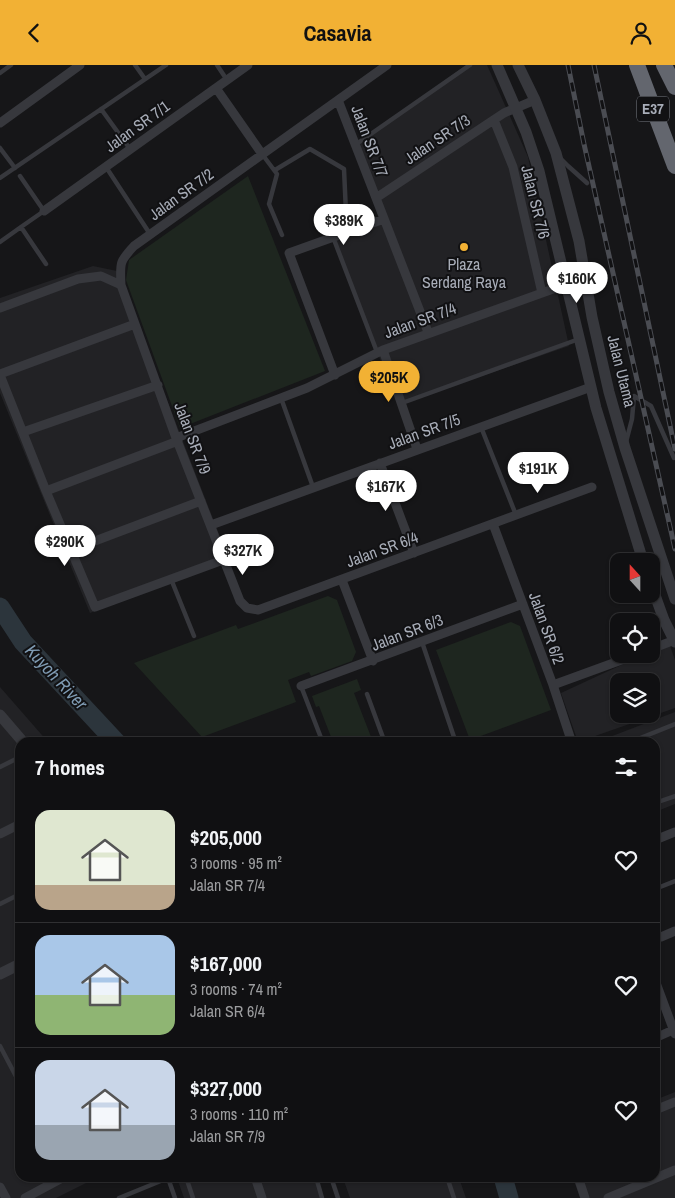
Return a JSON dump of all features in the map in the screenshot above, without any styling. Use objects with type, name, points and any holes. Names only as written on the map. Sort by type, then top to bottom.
[{"type":"highway","name":"E37","points":[[637,65],[675,166]]},
{"type":"highway","name":"E37","points":[[664,65],[675,87]]},
{"type":"street","points":[[0,123],[80,65]]},
{"type":"street","name":"Jalan SR 7/1","points":[[44,211],[248,65]]},
{"type":"street","name":"Jalan SR 7/2","points":[[121,285],[120,267],[122,259],[134,246],[387,65]]},
{"type":"street","name":"Jalan Utama","points":[[496,65],[516,108],[539,171],[591,387],[641,553]]},
{"type":"street","name":"Jalan Utama","points":[[518,65],[535,100],[556,153],[579,241],[592,317],[609,392],[625,448],[675,599]]},
{"type":"street","points":[[216,88],[262,154]]},
{"type":"street","name":"Jalan SR 7/7","points":[[338,100],[428,333]]},
{"type":"street","name":"Jalan SR 7/3","points":[[376,198],[504,113],[535,100]]},
{"type":"street","name":"Jalan SR 7/6","points":[[494,120],[513,167],[542,293]]},
{"type":"street","points":[[335,375],[289,256],[290,252],[384,219]]},
{"type":"street","points":[[0,308],[78,279],[101,276],[121,285]]},
{"type":"street","name":"Jalan SR 7/4","points":[[46,491],[281,398],[335,375],[380,351],[567,283]]},
{"type":"street","name":"Jalan SR 7/9","points":[[121,285],[177,439],[240,601]]},
{"type":"street","points":[[135,324],[0,374],[70,550],[95,607],[223,560]]},
{"type":"street","points":[[380,351],[402,403],[417,449]]},
{"type":"street","points":[[23,432],[158,385]]},
{"type":"street","name":"Jalan SR 7/5","points":[[211,525],[591,387]]},
{"type":"street","points":[[380,463],[414,553]]},
{"type":"street","name":"Jalan SR 6/4","points":[[240,601],[247,608],[258,610],[592,487]]},
{"type":"street","points":[[70,550],[201,501]]},
{"type":"street","name":"Jalan SR 6/2","points":[[493,524],[553,685],[570,737]]},
{"type":"street","points":[[342,579],[373,661]]},
{"type":"street","points":[[658,603],[675,642],[660,646]]},
{"type":"street","name":"Jalan SR 6/3","points":[[301,686],[523,604]]},
{"type":"street","points":[[553,685],[613,663]]},
{"type":"street","points":[[0,715],[19,737]]},
{"type":"street","points":[[0,834],[15,826]]},
{"type":"street","points":[[660,838],[675,832]]},
{"type":"street","points":[[661,937],[675,931]]},
{"type":"street","points":[[0,974],[15,966]]},
{"type":"street","points":[[660,997],[674,1032],[660,1036]]},
{"type":"street","points":[[660,1108],[675,1102]]},
{"type":"street","points":[[660,1176],[675,1170]]},
{"type":"street","points":[[24,1198],[54,1182]]},
{"type":"street","points":[[257,1182],[262,1198]]},
{"type":"street","points":[[580,1182],[585,1198]]},
{"type":"street","points":[[608,1198],[646,1182]]},
{"type":"street","points":[[0,1187],[6,1198]]},
{"type":"lane","points":[[0,73],[11,65]]},
{"type":"lane","points":[[134,65],[145,79]]},
{"type":"lane","points":[[0,178],[166,65]]},
{"type":"lane","points":[[217,65],[228,80]]},
{"type":"lane","points":[[355,145],[470,65]]},
{"type":"lane","points":[[101,109],[130,149]]},
{"type":"lane","points":[[0,148],[15,168]]},
{"type":"lane","points":[[274,170],[310,149],[344,169],[346,213]]},
{"type":"lane","points":[[556,153],[587,183]]},
{"type":"lane","points":[[262,154],[277,174],[269,205],[282,235]]},
{"type":"lane","points":[[106,167],[150,235]]},
{"type":"lane","points":[[0,242],[44,211],[20,176]]},
{"type":"lane","points":[[22,227],[46,264]]},
{"type":"lane","points":[[333,237],[380,351]]},
{"type":"lane","points":[[402,403],[579,339]]},
{"type":"lane","points":[[625,448],[632,419],[634,396],[651,406],[674,458]]},
{"type":"lane","points":[[281,398],[313,487]]},
{"type":"lane","points":[[481,426],[516,515]]},
{"type":"lane","points":[[171,579],[194,635]]},
{"type":"lane","points":[[422,642],[454,737]]},
{"type":"lane","points":[[301,686],[321,737]]},
{"type":"lane","points":[[367,694],[382,737]]},
{"type":"lane","points":[[643,737],[675,724]]},
{"type":"lane","points":[[0,767],[15,760]]},
{"type":"lane","points":[[660,801],[675,796]]},
{"type":"lane","points":[[660,887],[675,881]]},
{"type":"lane","points":[[0,904],[15,896]]},
{"type":"lane","points":[[0,1046],[15,1074]]},
{"type":"lane","points":[[118,1198],[158,1182]]},
{"type":"lane","points":[[169,1182],[175,1198]]},
{"type":"lane","points":[[188,1182],[193,1198]]},
{"type":"lane","points":[[317,1182],[322,1198]]},
{"type":"lane","points":[[333,1182],[338,1198]]},
{"type":"lane","points":[[449,1182],[454,1198]]},
{"type":"shaded area","points":[[466,65],[487,65],[528,157],[569,346],[398,405],[332,237],[380,219],[352,147]]},
{"type":"shaded area","points":[[248,176],[325,371],[180,428],[126,280],[129,260]]},
{"type":"shaded area","points":[[93,266],[117,271],[229,560],[90,613],[0,393],[0,298]]},
{"type":"shaded area","points":[[328,596],[337,600],[356,652],[352,661],[311,676],[309,672],[288,680],[296,702],[202,737],[134,663],[236,625],[238,629]]},
{"type":"shaded area","points":[[511,622],[520,626],[551,710],[478,737],[469,737],[436,650]]},
{"type":"shaded area","points":[[669,643],[675,660],[675,708],[660,713],[660,673],[610,673],[610,723],[632,723],[592,737],[576,737],[561,693],[626,663],[660,663],[660,647]]},
{"type":"shaded area","points":[[357,679],[361,690],[354,693],[371,737],[331,737],[319,706],[316,707],[312,696]]},
{"type":"shaded area","points":[[0,687],[44,737],[15,737],[15,1182],[88,1182],[56,1198],[0,1198]]},
{"type":"shaded area","points":[[675,712],[675,804],[660,810],[660,737],[610,737],[646,723],[660,723],[660,718]]},
{"type":"shaded area","points":[[675,1092],[675,1198],[580,1198],[574,1182],[660,1182],[660,1098]]},
{"type":"shaded area","points":[[178,1182],[317,1182],[323,1198],[184,1198]]},
{"type":"shaded area","points":[[344,1182],[460,1182],[466,1198],[350,1198]]},
{"type":"waterway","name":"Kuyoh River","points":[[0,607],[23,642],[111,737]]},
{"type":"waterway","name":"Kuyoh River","points":[[504,1182],[509,1198]]},
{"type":"railway","points":[[568,65],[675,549]]},
{"type":"railway","points":[[594,65],[675,449]]},
{"type":"place","name":"Plaza Serdang Raya","points":[[464,247]]}]
